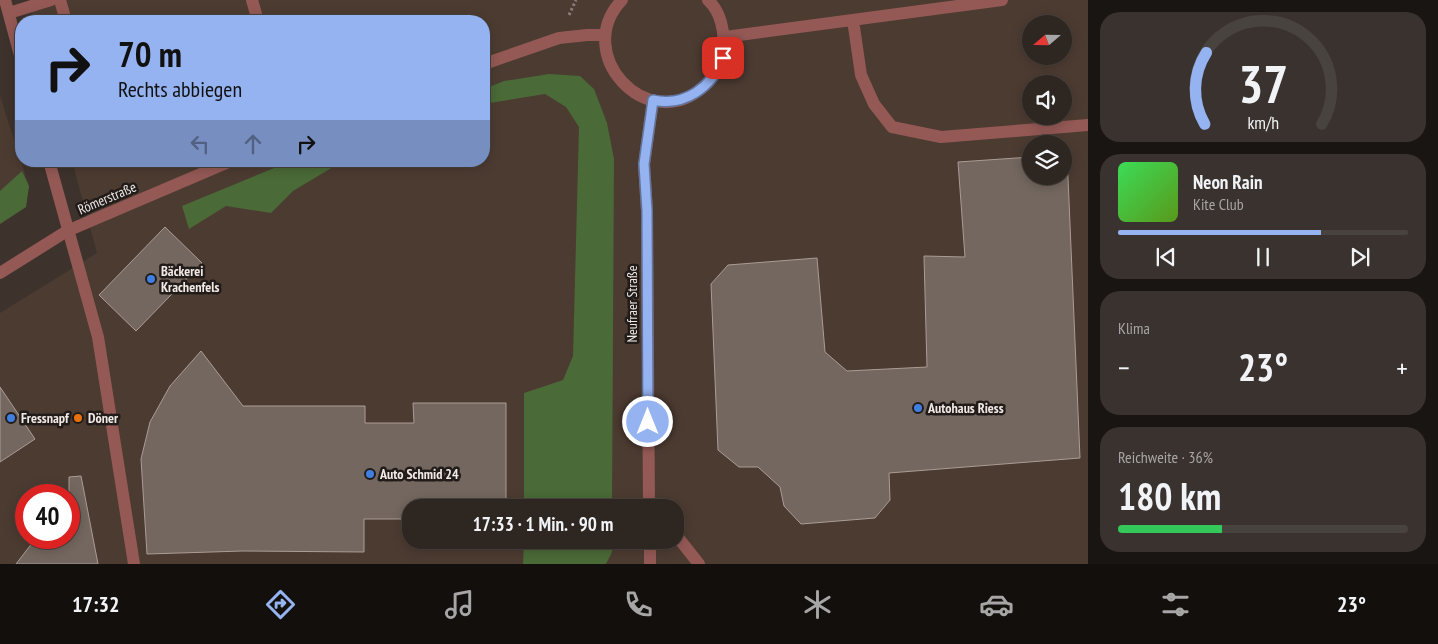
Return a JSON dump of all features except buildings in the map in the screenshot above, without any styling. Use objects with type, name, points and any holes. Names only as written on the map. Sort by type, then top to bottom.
[{"type":"street","points":[[5,0],[15,36]]},
{"type":"street","points":[[9,14],[51,0]]},
{"type":"street","points":[[60,0],[64,15]]},
{"type":"street","points":[[252,0],[256,15]]},
{"type":"street","points":[[622,0],[613,12],[605,36],[605,49],[608,61],[620,81],[636,94],[653,100],[670,102],[694,94],[707,84],[723,58],[724,37],[720,18],[708,0]]},
{"type":"street","points":[[724,37],[1002,0]]},
{"type":"street","points":[[853,20],[861,75],[874,104],[892,127],[941,137],[1088,125]]},
{"type":"street","points":[[490,62],[559,38],[587,35],[605,36]]},
{"type":"street","name":"Neufraer Straße","points":[[651,499],[647,211],[644,164],[653,100]]},
{"type":"street","points":[[51,167],[98,337],[134,564]]},
{"type":"street","name":"Römerstraße","points":[[0,273],[67,231],[216,167]]},
{"type":"street","points":[[684,546],[698,564]]},
{"type":"street","points":[[650,549],[650,564]]},
{"type":"shaded area","points":[[28,0],[1088,0],[1088,564],[0,564],[0,313],[97,253],[74,167],[490,167],[490,15],[32,15]]},
{"type":"shaded area","points":[[0,96],[15,143],[15,167],[23,167],[29,186],[26,207],[0,224]]},
{"type":"green space","points":[[549,74],[580,76],[594,89],[607,123],[614,159],[612,499],[524,499],[524,393],[563,380],[573,356],[579,127],[566,107],[545,94],[490,103],[490,87],[504,81]]},
{"type":"green space","points":[[276,167],[333,167],[293,191],[271,213],[226,206],[189,229],[182,206]]},
{"type":"green space","points":[[22,171],[29,186],[26,207],[0,224],[0,191]]},
{"type":"green space","points":[[524,549],[612,549],[606,564],[523,564]]},
{"type":"place","name":"Bäckerei Krachenfels","points":[[151,279]]},
{"type":"place","name":"Autohaus Riess","points":[[918,408]]},
{"type":"place","name":"Fressnapf","points":[[11,418]]},
{"type":"place","name":"Döner","points":[[78,418]]},
{"type":"place","name":"Auto Schmid 24","points":[[370,474]]},
{"type":"route","points":[[648,422],[647,211],[644,164],[653,100],[670,102],[680,100],[699,91],[714,76],[723,58]]}]
